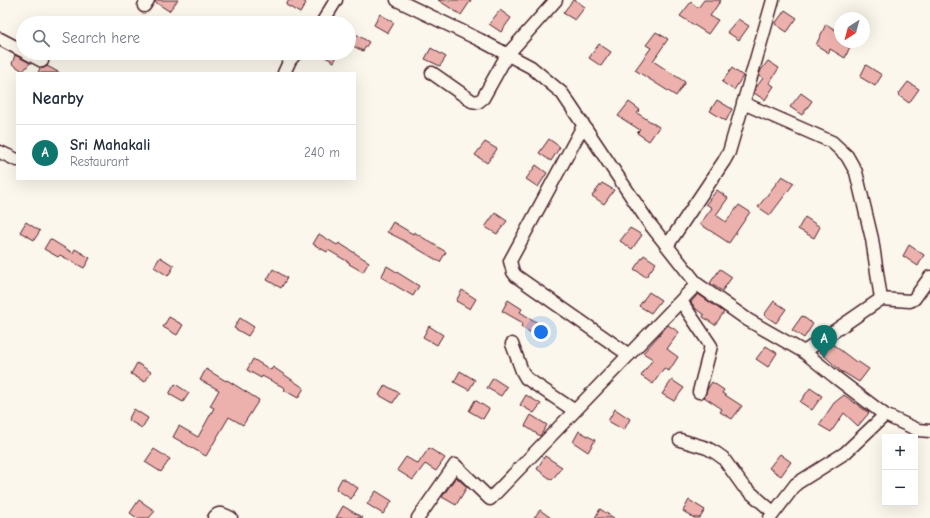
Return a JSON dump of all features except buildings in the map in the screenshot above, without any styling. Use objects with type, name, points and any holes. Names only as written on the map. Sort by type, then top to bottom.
[{"type":"street","points":[[326,16],[336,0]]},
{"type":"street","points":[[397,0],[531,67],[562,93],[649,223],[697,284],[748,320],[804,352],[885,415],[918,430],[930,431]]},
{"type":"street","points":[[432,73],[472,101],[478,102],[483,98],[507,55],[556,0]]},
{"type":"street","points":[[667,246],[724,161],[743,103],[772,0]]},
{"type":"street","points":[[0,38],[16,47]]},
{"type":"street","points":[[284,72],[290,60]]},
{"type":"street","points":[[743,103],[832,142],[847,156],[856,172],[872,238],[880,299]]},
{"type":"street","points":[[583,126],[510,261],[511,266],[516,276],[630,355]]},
{"type":"street","points":[[0,152],[16,160]]},
{"type":"street","points":[[804,352],[880,299],[910,301],[914,299],[930,277]]},
{"type":"street","points":[[418,518],[455,465],[490,499],[697,284]]},
{"type":"street","points":[[681,301],[711,346],[698,392]]},
{"type":"street","points":[[512,344],[526,378],[575,411]]},
{"type":"street","points":[[680,440],[708,448],[723,458],[743,486],[772,515],[796,484],[845,453],[885,415]]},
{"type":"street","points":[[214,518],[219,513],[231,518]]},
{"type":"place","name":"Sri Mahakali","points":[[824,358]]}]
